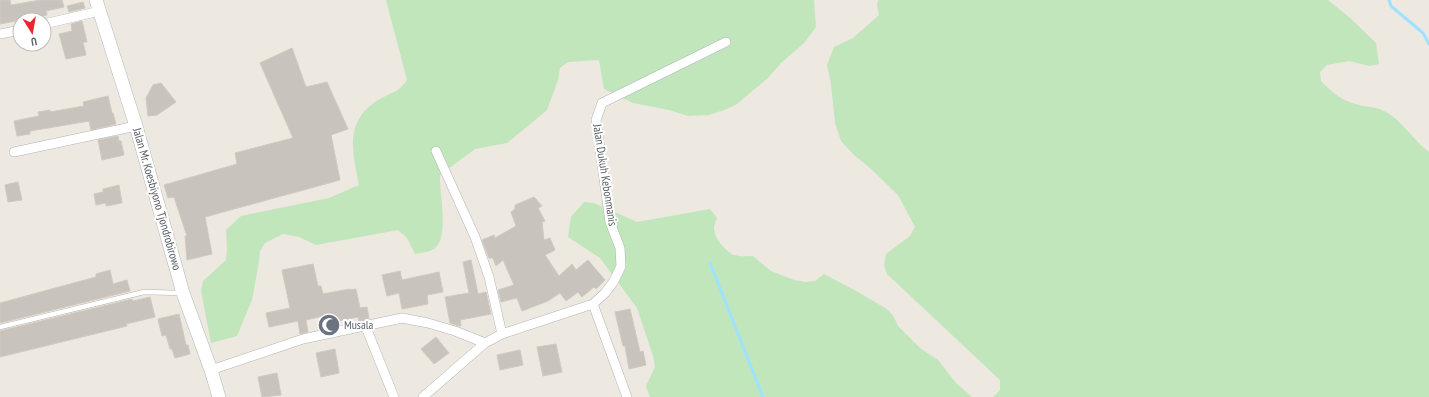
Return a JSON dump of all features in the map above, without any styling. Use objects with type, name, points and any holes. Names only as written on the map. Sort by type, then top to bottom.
[{"type":"main road","name":"Jalan Mr. Koesbiyono Tjondrobirowo","points":[[98,5],[136,126],[183,293],[211,370],[219,397]]},
{"type":"street","points":[[52,21],[98,5]]},
{"type":"street","points":[[0,34],[12,32]]},
{"type":"street","name":"Jalan Dukuh Kebonmanis","points":[[423,397],[485,342],[502,334],[593,304],[605,293],[614,281],[621,266],[620,248],[610,222],[596,120],[602,104],[726,42]]},
{"type":"street","points":[[14,152],[136,126]]},
{"type":"street","points":[[436,151],[475,237],[489,277],[502,334]]},
{"type":"street","points":[[593,304],[627,397]]},
{"type":"street","points":[[211,370],[303,339],[402,318],[428,323],[485,342]]},
{"type":"street","points":[[365,325],[394,397]]},
{"type":"lane","points":[[0,327],[144,292],[183,293]]},
{"type":"green space","points":[[386,0],[814,0],[816,27],[804,43],[781,63],[768,78],[737,104],[709,115],[688,116],[669,110],[633,103],[604,89],[599,60],[568,62],[560,68],[558,80],[547,110],[507,143],[475,149],[440,175],[443,225],[439,243],[434,249],[415,254],[407,238],[398,230],[316,245],[299,237],[283,234],[265,243],[260,251],[252,300],[237,336],[211,343],[201,291],[203,281],[226,260],[226,230],[241,216],[329,198],[359,185],[353,148],[353,137],[356,126],[368,107],[398,90],[407,80]]},
{"type":"green space","points":[[878,0],[1328,0],[1349,17],[1376,43],[1379,64],[1369,66],[1349,61],[1327,65],[1320,72],[1321,81],[1344,100],[1363,106],[1374,107],[1384,111],[1402,125],[1429,152],[1429,397],[993,397],[1000,390],[1000,380],[887,274],[884,265],[886,254],[910,236],[915,227],[898,195],[854,155],[841,141],[835,123],[831,84],[827,65],[834,47],[853,38],[879,15],[877,5]]},
{"type":"green space","points":[[584,202],[594,203],[637,222],[710,209],[717,218],[714,232],[721,244],[731,253],[739,256],[753,256],[771,271],[794,280],[805,282],[815,281],[824,274],[887,309],[894,317],[898,326],[920,348],[938,360],[956,383],[972,397],[650,397],[646,386],[655,367],[653,356],[637,308],[600,258],[568,237],[571,217]]},
{"type":"building","points":[[0,0],[10,0],[11,5],[41,0],[62,0],[64,7],[46,12],[12,12],[12,22],[0,24]]},
{"type":"building","points":[[83,2],[85,8],[69,12],[67,6]]},
{"type":"building","points":[[82,21],[87,42],[83,42],[86,55],[66,59],[59,34],[72,31],[71,24]]},
{"type":"building","points":[[292,48],[306,87],[327,82],[348,129],[331,135],[340,180],[205,217],[212,254],[187,260],[185,236],[187,236],[174,197],[168,198],[164,185],[237,164],[235,153],[293,138],[260,63]]},
{"type":"building","points":[[161,83],[176,102],[157,115],[148,116],[146,98],[153,85]]},
{"type":"building","points":[[108,96],[116,124],[91,130],[89,121],[30,131],[30,134],[17,136],[14,121],[39,116],[38,112],[50,110],[50,112],[84,106],[83,102]]},
{"type":"building","points":[[118,136],[119,141],[121,141],[124,155],[102,160],[98,140]]},
{"type":"building","points":[[18,182],[22,200],[8,202],[5,185]]},
{"type":"building","points":[[119,185],[122,203],[106,206],[106,203],[96,205],[94,194],[103,192],[103,189]]},
{"type":"building","points":[[534,197],[542,206],[538,208],[545,221],[542,222],[544,240],[550,238],[555,250],[545,255],[559,276],[572,264],[576,270],[588,260],[605,280],[596,289],[594,287],[582,297],[578,292],[566,301],[560,293],[548,301],[522,311],[517,298],[501,302],[498,290],[514,285],[503,260],[496,266],[493,258],[489,258],[482,240],[494,235],[495,238],[516,226],[511,212],[515,209],[515,205]]},
{"type":"building","points":[[471,260],[478,294],[486,292],[491,314],[460,320],[461,326],[459,326],[450,323],[445,297],[469,293],[463,262]]},
{"type":"building","points":[[313,264],[318,286],[321,286],[323,294],[356,289],[360,308],[367,307],[369,319],[359,321],[358,317],[333,322],[334,326],[325,328],[323,316],[306,320],[308,332],[300,334],[298,321],[269,327],[266,313],[290,308],[282,270]]},
{"type":"building","points":[[110,270],[113,284],[127,280],[130,291],[0,323],[0,303],[96,277],[96,274]]},
{"type":"building","points":[[400,271],[402,280],[439,272],[443,292],[427,295],[428,304],[402,309],[399,293],[387,296],[382,275]]},
{"type":"building","points":[[150,297],[155,317],[126,324],[127,326],[0,357],[0,331],[132,299],[133,301]]},
{"type":"building","points":[[630,309],[640,352],[643,351],[646,365],[629,369],[625,346],[623,346],[615,312]]},
{"type":"building","points":[[179,314],[186,345],[188,345],[190,354],[175,358],[172,349],[170,349],[166,335],[162,336],[158,319]]},
{"type":"building","points":[[436,337],[449,353],[434,364],[421,349]]},
{"type":"building","points":[[556,344],[562,372],[543,376],[537,347]]},
{"type":"building","points":[[335,349],[339,373],[321,377],[316,353]]},
{"type":"building","points":[[520,350],[523,365],[500,370],[497,355]]},
{"type":"building","points":[[277,373],[281,395],[262,397],[258,377]]},
{"type":"waterway","points":[[1389,0],[1391,6],[1423,33],[1429,44]]},
{"type":"waterway","points":[[710,263],[763,397]]},
{"type":"place","name":"Musala","points":[[329,325]]}]
